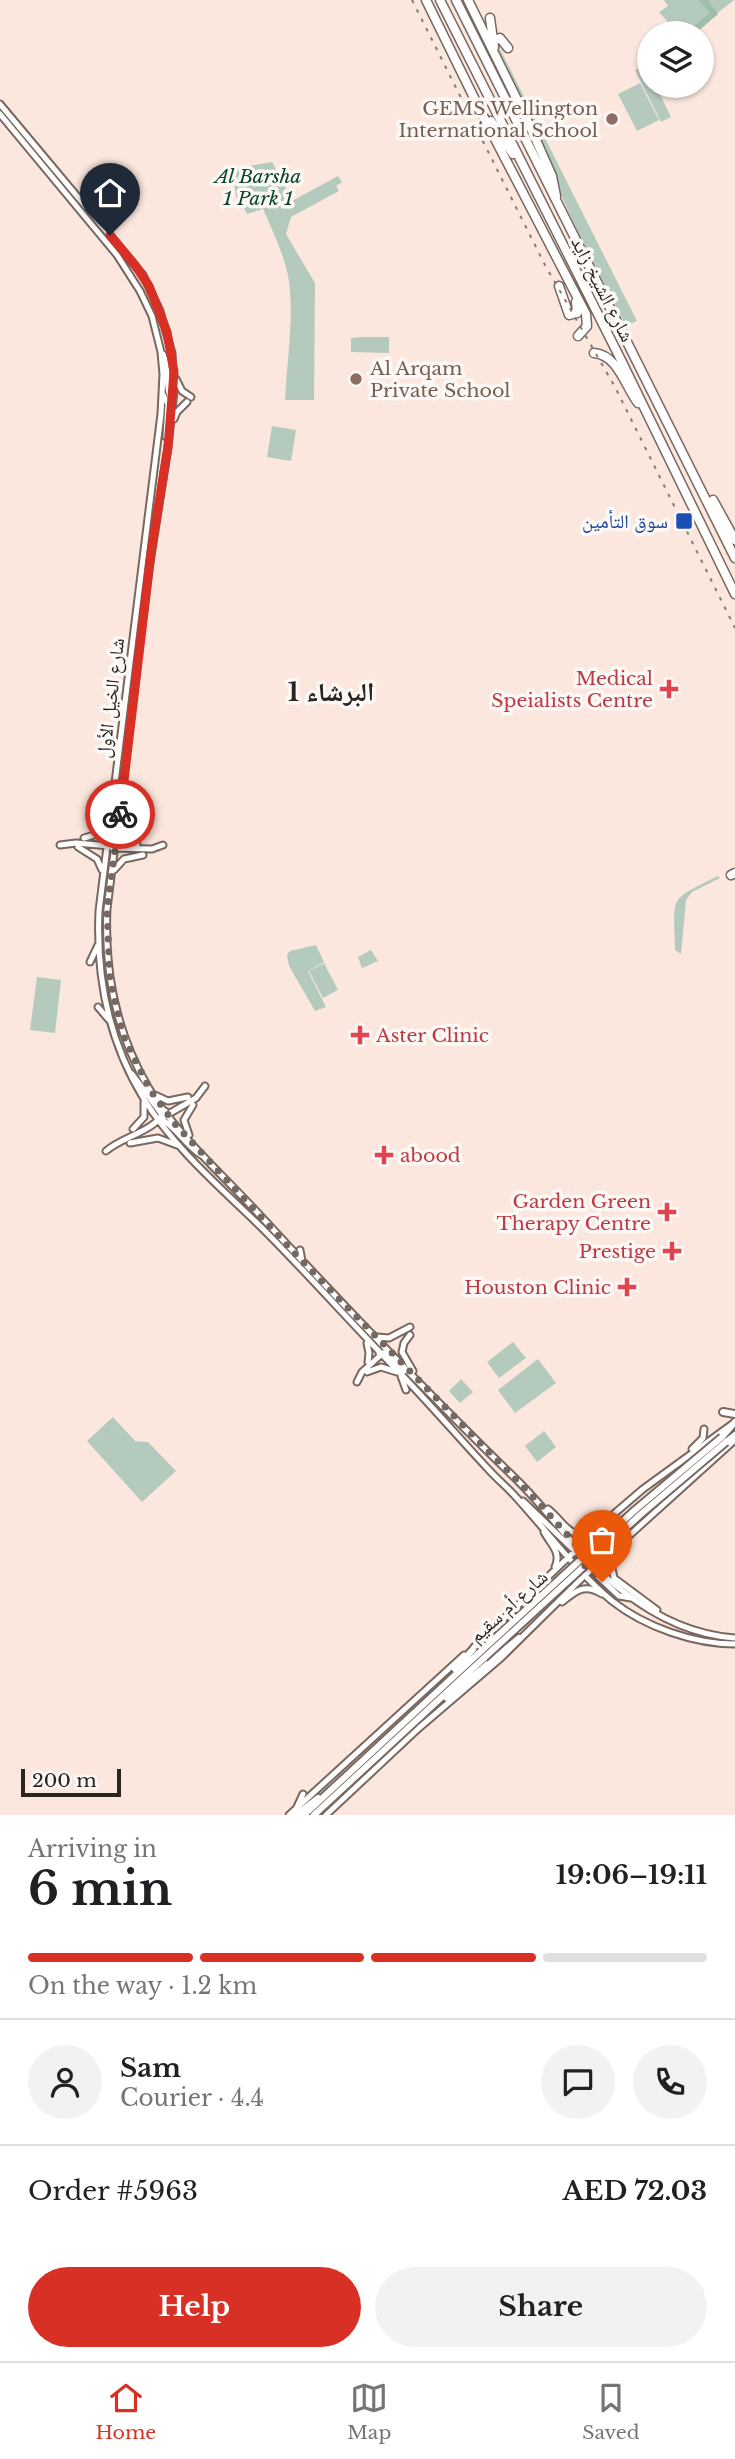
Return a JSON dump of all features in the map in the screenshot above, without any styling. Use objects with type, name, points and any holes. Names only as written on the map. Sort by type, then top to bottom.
[{"type":"highway","points":[[426,0],[500,136],[522,163]]},
{"type":"highway","name":"شارع الشيخ زايد","points":[[440,0],[647,412],[735,594]]},
{"type":"highway","name":"شارع الشيخ زايد","points":[[456,0],[735,558]]},
{"type":"highway","points":[[470,0],[552,176],[556,200]]},
{"type":"highway","points":[[470,0],[486,29],[493,37],[500,38],[508,48]]},
{"type":"highway","points":[[490,18],[493,37],[511,85]]},
{"type":"highway","points":[[447,42],[587,317],[587,327],[578,336]]},
{"type":"highway","points":[[559,264],[578,307],[575,315],[567,312],[559,286]]},
{"type":"highway","points":[[594,353],[612,360],[634,398],[647,412]]},
{"type":"highway","points":[[692,468],[735,540]]},
{"type":"main road","name":"شارع الخيل الأول","points":[[0,104],[135,265],[149,286],[167,332],[174,372],[168,447],[150,561],[118,822],[102,881],[99,942],[102,982],[110,1021],[129,1072],[144,1098],[196,1146],[373,1335],[400,1373],[541,1526],[578,1556],[579,1569],[591,1571]]},
{"type":"main road","name":"شارع الخيل الأول","points":[[0,114],[127,269],[149,307],[161,352],[163,395],[112,812],[108,895],[107,939],[111,990],[129,1049],[180,1146],[262,1228],[366,1340],[418,1380],[539,1503],[611,1600],[641,1619],[673,1632],[705,1642],[735,1644]]},
{"type":"main road","points":[[51,175],[68,192],[72,190]]},
{"type":"main road","points":[[161,352],[167,364],[169,397],[173,401]]},
{"type":"main road","points":[[169,436],[176,414],[189,399],[180,388],[174,372]]},
{"type":"main road","points":[[163,395],[168,404],[168,447]]},
{"type":"main road","points":[[149,472],[155,467]]},
{"type":"main road","points":[[124,668],[128,674]]},
{"type":"main road","points":[[108,895],[114,798]]},
{"type":"main road","points":[[84,838],[101,833],[112,812]]},
{"type":"main road","points":[[118,822],[124,835],[137,844]]},
{"type":"main road","points":[[60,845],[82,843],[152,849],[163,845]]},
{"type":"main road","points":[[78,847],[97,859],[102,881]]},
{"type":"main road","points":[[110,883],[121,861],[143,855]]},
{"type":"main road","points":[[90,961],[99,942]]},
{"type":"main road","points":[[98,1007],[110,1021]]},
{"type":"main road","points":[[129,1072],[137,1079],[163,1118],[190,1147],[207,1158]]},
{"type":"main road","points":[[149,1077],[151,1092],[168,1101],[188,1097]]},
{"type":"main road","points":[[106,1151],[196,1098],[205,1086]]},
{"type":"main road","points":[[133,1129],[144,1117],[144,1098]]},
{"type":"main road","points":[[193,1105],[186,1114],[184,1123],[196,1146]]},
{"type":"main road","points":[[130,1143],[158,1138],[180,1146]]},
{"type":"main road","points":[[256,1210],[267,1214]]},
{"type":"main road","points":[[300,1250],[302,1261]]},
{"type":"main road","points":[[351,1323],[384,1352],[362,1372],[357,1382]]},
{"type":"main road","points":[[373,1335],[389,1338],[410,1331],[403,1345],[402,1355],[418,1380]]},
{"type":"main road","points":[[366,1340],[368,1362]]},
{"type":"main road","points":[[367,1372],[381,1367],[400,1373],[406,1391]]},
{"type":"main road","points":[[723,1412],[735,1414]]},
{"type":"main road","points":[[539,1503],[570,1531],[579,1535],[588,1532],[734,1423]]},
{"type":"main road","name":"شارع أم سقيم","points":[[314,1815],[329,1796],[441,1687],[482,1655],[641,1514],[724,1439],[734,1423]]},
{"type":"main road","points":[[677,1464],[703,1438],[704,1429]]},
{"type":"main road","points":[[695,1437],[703,1438]]},
{"type":"main road","points":[[430,1708],[452,1694],[519,1638],[735,1437]]},
{"type":"main road","name":"شارع أم سقيم","points":[[724,1439],[735,1437]]},
{"type":"main road","points":[[482,1471],[492,1473]]},
{"type":"main road","points":[[514,1495],[538,1514],[591,1571],[619,1596],[632,1598],[670,1620],[705,1633],[735,1638]]},
{"type":"main road","points":[[296,1812],[551,1573],[578,1556],[615,1513]]},
{"type":"main road","points":[[541,1526],[557,1552],[557,1561],[551,1573]]},
{"type":"main road","points":[[619,1545],[611,1564],[614,1578],[670,1620]]},
{"type":"main road","points":[[562,1597],[579,1569],[578,1556]]},
{"type":"main road","points":[[544,1614],[581,1588],[592,1589],[611,1600]]},
{"type":"main road","points":[[326,1815],[419,1728],[502,1657],[519,1638]]},
{"type":"main road","points":[[441,1687],[477,1645]]},
{"type":"main road","name":"شارع أم سقيم","points":[[304,1815],[430,1708],[482,1655]]},
{"type":"main road","points":[[460,1702],[464,1690]]},
{"type":"main road","points":[[296,1812],[303,1794]]},
{"type":"main road","points":[[289,1815],[329,1796]]},
{"type":"main road","points":[[319,1815],[329,1796]]},
{"type":"green space","points":[[664,0],[734,0],[707,21],[667,21],[659,12],[668,6]]},
{"type":"green space","points":[[698,0],[708,0],[718,14],[710,21],[700,21],[710,13]]},
{"type":"green space","points":[[496,44],[637,321],[626,326],[576,228],[494,47]]},
{"type":"green space","points":[[637,84],[637,98],[648,98],[659,120],[637,131],[618,94]]},
{"type":"green space","points":[[649,98],[662,98],[671,117],[661,122]]},
{"type":"green space","name":"Al Barsha 1 Park 1","points":[[272,162],[292,201],[338,176],[342,182],[336,186],[339,191],[291,217],[286,234],[315,283],[314,400],[285,400],[291,310],[287,272],[263,209],[247,214],[244,208],[240,209],[236,193],[235,178],[238,168]]},
{"type":"green space","points":[[389,337],[389,353],[351,352],[351,338]]},
{"type":"green space","points":[[272,426],[296,430],[291,461],[267,457]]},
{"type":"green space","points":[[718,876],[720,878],[692,892],[686,900],[681,954],[675,950],[674,919],[677,902],[690,890]]},
{"type":"green space","points":[[316,945],[324,962],[308,971],[326,1007],[315,1011],[289,966],[287,955],[290,951]]},
{"type":"green space","points":[[371,950],[378,961],[362,968],[358,957]]},
{"type":"green space","points":[[324,963],[338,990],[323,998],[309,971]]},
{"type":"green space","points":[[37,977],[61,980],[55,1033],[30,1030]]},
{"type":"green space","points":[[513,1342],[526,1358],[499,1378],[487,1362]]},
{"type":"green space","points":[[538,1359],[556,1383],[515,1413],[498,1390]]},
{"type":"green space","points":[[461,1379],[473,1392],[460,1403],[449,1391]]},
{"type":"green space","points":[[113,1417],[135,1441],[148,1442],[176,1471],[142,1502],[87,1441]]},
{"type":"green space","points":[[544,1431],[556,1447],[537,1462],[525,1446]]},
{"type":"railway","points":[[412,0],[545,265],[615,387],[735,628]]},
{"type":"way so far","points":[[120,814],[107,909],[110,981],[124,1037],[150,1090],[175,1124],[302,1261],[539,1503],[578,1547],[580,1561],[602,1582]]},
{"type":"place","name":"GEMS Wellington International School","points":[[612,119]]},
{"type":"place","name":"Al Arqam Private School","points":[[356,379]]},
{"type":"place","name":"سوق التأمين","points":[[684,521]]},
{"type":"place","name":"Medical Speialists Centre","points":[[669,689]]},
{"type":"place","name":"Aster Clinic","points":[[360,1035]]},
{"type":"place","name":"abood","points":[[384,1155]]},
{"type":"place","name":"Garden Green Therapy Centre","points":[[667,1212]]},
{"type":"place","name":"Prestige","points":[[672,1251]]},
{"type":"place","name":"Houston Clinic","points":[[627,1287]]},
{"type":"district","name":"البرشاء 1","points":[[331,692]]},
{"type":"route","points":[[110,235],[149,286],[167,332],[174,372],[168,447],[151,553],[120,814]]}]
